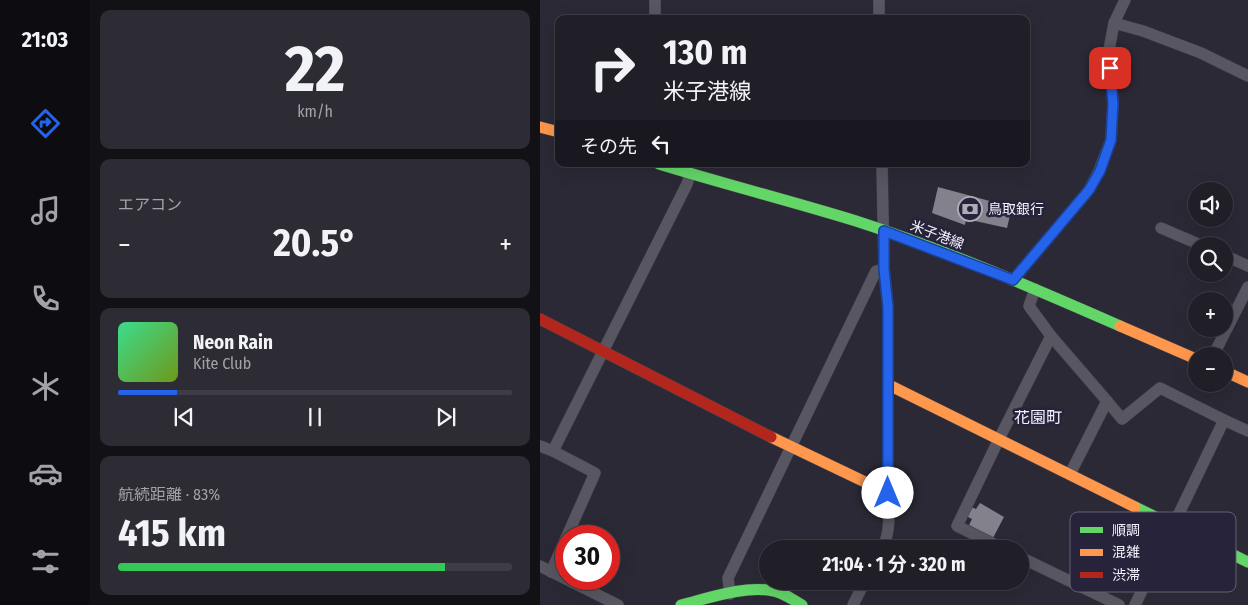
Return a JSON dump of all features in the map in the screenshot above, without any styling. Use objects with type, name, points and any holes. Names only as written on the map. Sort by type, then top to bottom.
[{"type":"street","points":[[655,0],[655,15]]},
{"type":"street","points":[[879,0],[879,15]]},
{"type":"street","points":[[1013,280],[1089,190],[1100,171],[1111,140],[1113,104],[1109,50],[1114,23],[1125,0]]},
{"type":"street","points":[[1114,23],[1142,31],[1201,53],[1248,76]]},
{"type":"street","points":[[540,127],[555,131]]},
{"type":"street","name":"米子港線","points":[[668,167],[884,231],[1035,289],[1188,356]]},
{"type":"street","points":[[882,167],[884,269],[888,307],[889,514],[886,540]]},
{"type":"street","points":[[552,451],[687,184],[690,174]]},
{"type":"street","points":[[1161,228],[1188,240]]},
{"type":"street","points":[[1233,259],[1248,266]]},
{"type":"street","points":[[730,594],[728,578],[876,271],[884,269]]},
{"type":"street","points":[[1218,347],[1248,287]]},
{"type":"street","points":[[1035,289],[1029,306],[1051,336],[1122,419],[1160,388],[1248,431]]},
{"type":"street","points":[[540,319],[792,447],[888,493]]},
{"type":"street","points":[[986,540],[957,526],[1051,336]]},
{"type":"street","points":[[1233,375],[1248,382]]},
{"type":"street","points":[[888,385],[1146,512]]},
{"type":"street","points":[[1070,474],[1107,402]]},
{"type":"street","points":[[1181,512],[1224,420]]},
{"type":"street","points":[[540,446],[595,473],[572,525]]},
{"type":"street","points":[[1236,556],[1248,562]]},
{"type":"street","points":[[1029,561],[1070,581]]},
{"type":"street","points":[[551,572],[555,563]]},
{"type":"street","points":[[540,566],[618,605]]},
{"type":"street","points":[[681,605],[745,590],[774,591],[802,605]]},
{"type":"street","points":[[853,605],[860,590]]},
{"type":"street","points":[[1092,592],[1119,605]]},
{"type":"street","points":[[1135,605],[1141,592]]},
{"type":"building","points":[[938,187],[1012,207],[1007,228],[966,219],[965,225],[932,213]]},
{"type":"building","points":[[980,503],[1004,517],[993,538],[969,525],[972,519],[966,516],[971,507],[976,509]]},
{"type":"traffic: fast","points":[[669,167],[890,232],[989,270],[1120,326]]},
{"type":"traffic: fast","points":[[1135,507],[1145,512]]},
{"type":"traffic: fast","points":[[1236,556],[1248,562]]},
{"type":"traffic: fast","points":[[681,605],[727,593],[751,590],[781,593],[802,605]]},
{"type":"traffic: slow","points":[[540,127],[555,131]]},
{"type":"traffic: slow","points":[[1120,326],[1188,356]]},
{"type":"traffic: slow","points":[[1233,375],[1248,382]]},
{"type":"traffic: slow","points":[[889,385],[1135,507]]},
{"type":"traffic: slow","points":[[771,437],[888,493]]},
{"type":"traffic: jam","points":[[540,319],[771,437]]},
{"type":"place","name":"鳥取銀行","points":[[970,209]]},
{"type":"district","name":"花園町","points":[[1038,417]]},
{"type":"route","points":[[888,493],[888,307],[884,269],[884,231],[1013,280],[1089,190],[1100,171],[1111,140],[1113,104],[1110,68]]}]
